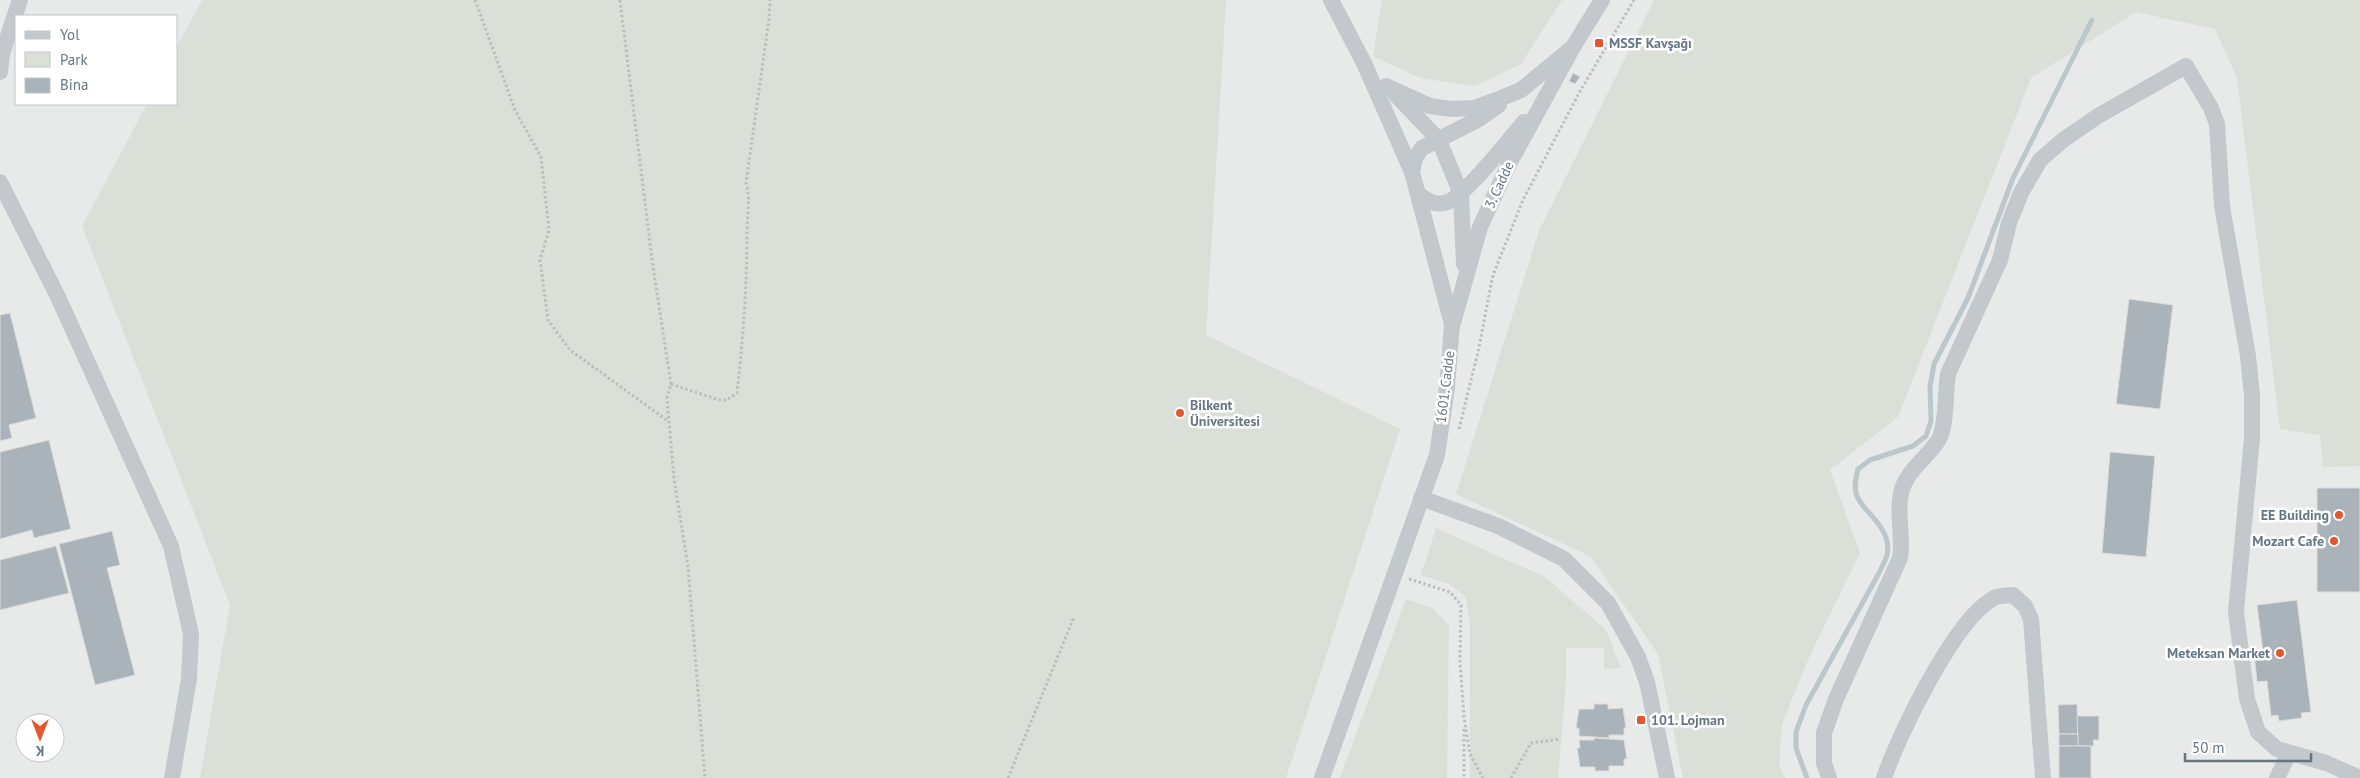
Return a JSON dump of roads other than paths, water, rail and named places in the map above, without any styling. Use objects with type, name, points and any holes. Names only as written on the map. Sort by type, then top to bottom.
[{"type":"street","points":[[15,15],[20,0]]},
{"type":"street","name":"1601. Cadde","points":[[1322,778],[1437,455],[1447,388],[1452,324],[1412,172],[1364,63],[1331,0]]},
{"type":"street","name":"3. Cadde","points":[[1452,324],[1464,275],[1480,227],[1509,164],[1543,100],[1602,0]]},
{"type":"street","points":[[1,60],[15,16]]},
{"type":"street","points":[[1412,172],[1415,158],[1422,148],[1479,119],[1521,90],[1574,47]]},
{"type":"street","name":"3. Cadde","points":[[1364,63],[1439,140],[1461,194],[1464,275]]},
{"type":"street","points":[[1829,778],[1824,763],[1824,734],[1836,698],[1900,558],[1903,542],[1899,515],[1901,492],[1910,473],[1939,438],[1944,416],[1944,394],[1948,374],[2000,260],[2009,223],[2021,193],[2040,160],[2063,140],[2098,116],[2186,66],[2211,108],[2217,124],[2222,206],[2248,356],[2252,396],[2252,438],[2236,612],[2247,699],[2258,732],[2277,749],[2326,763],[2360,778]]},
{"type":"street","points":[[1386,86],[1430,106],[1451,109],[1474,108],[1521,90]]},
{"type":"street","name":"3. Cadde","points":[[1419,196],[1433,204],[1447,203],[1461,194],[1543,100]]},
{"type":"street","points":[[0,182],[58,296],[171,546],[191,634],[189,679],[172,778]]},
{"type":"street","points":[[1421,498],[1498,526],[1564,559],[1608,603],[1638,657],[1647,682],[1667,778]]},
{"type":"street","points":[[1884,778],[1891,759],[1945,652],[1970,618],[1995,598],[2013,595],[2025,606],[2030,619],[2043,778]]},
{"type":"street","points":[[2277,778],[2289,753]]},
{"type":"waterway","points":[[1807,778],[1796,748],[1796,732],[1806,705],[1879,573],[1887,555],[1888,545],[1881,527],[1863,506],[1856,493],[1855,484],[1858,469],[1870,460],[1913,446],[1926,436],[1931,421],[1930,387],[1934,364],[1968,298],[2013,178],[2092,20]]},
{"type":"place","name":"MSSF Kavşağı","points":[[1599,43]]},
{"type":"place","name":"Bilkent Üniversitesi","points":[[1180,413]]},
{"type":"place","name":"EE Building","points":[[2339,515]]},
{"type":"place","name":"Mozart Cafe","points":[[2334,541]]},
{"type":"place","name":"Meteksan Market","points":[[2280,653]]},
{"type":"place","name":"101. Lojman","points":[[1641,720]]}]
